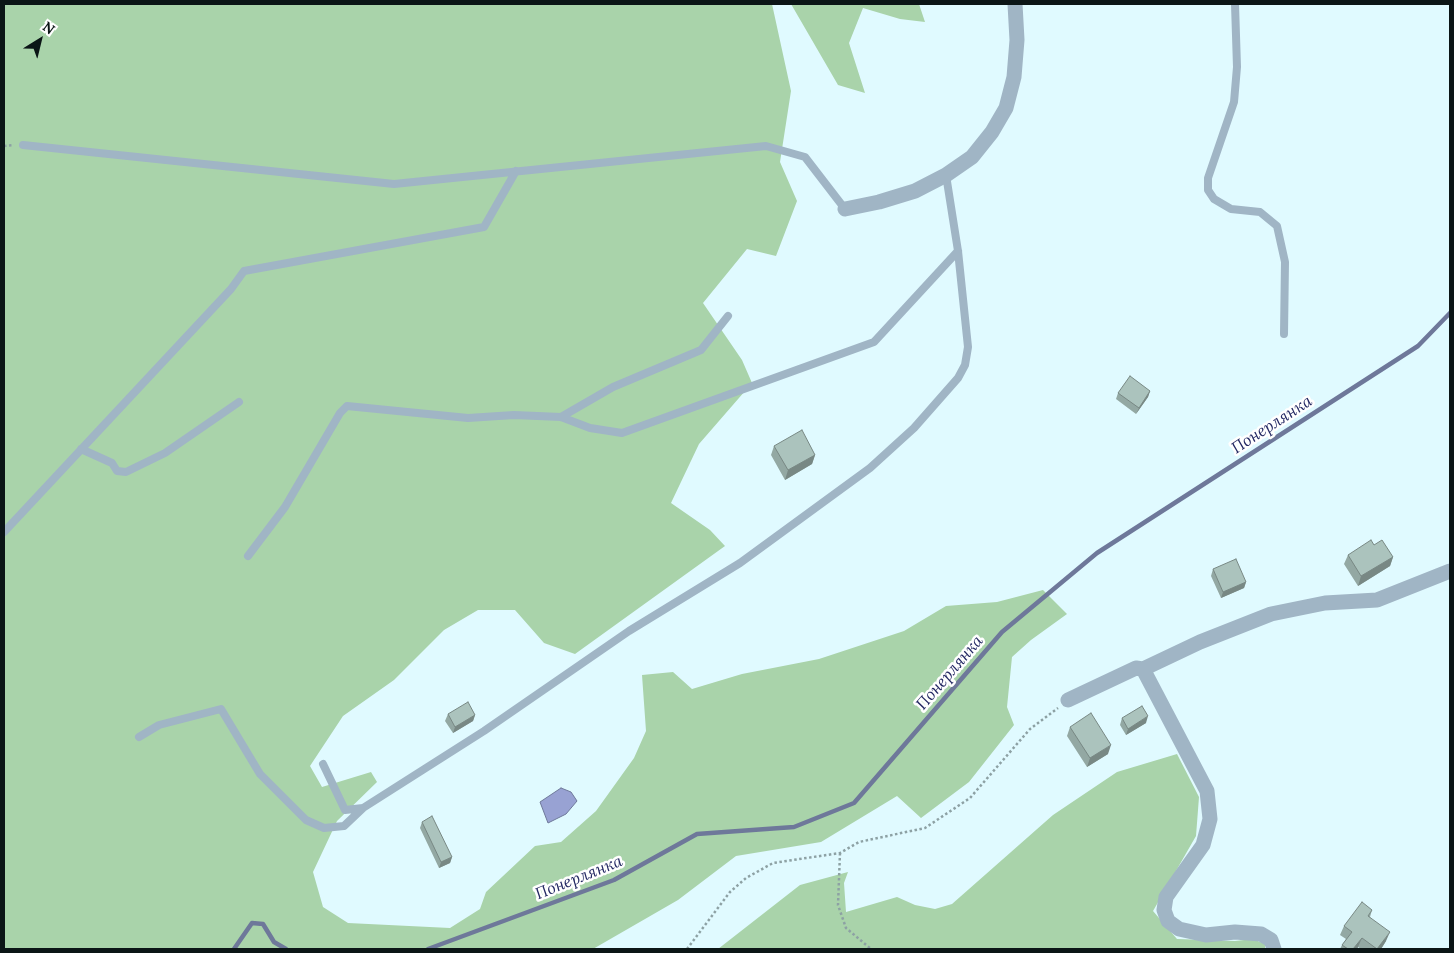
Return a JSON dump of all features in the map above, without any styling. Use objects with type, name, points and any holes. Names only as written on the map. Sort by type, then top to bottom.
[{"type":"street","points":[[845,209],[879,202],[915,191],[946,175],[972,157],[992,132],[1006,108],[1014,76],[1017,40],[1015,4]]},
{"type":"street","points":[[1068,700],[1136,668],[1143,669],[1200,642],[1271,614],[1325,603],[1377,600],[1450,571]]},
{"type":"street","points":[[1143,669],[1207,790],[1210,819],[1203,845],[1166,898],[1164,910],[1168,921],[1179,929],[1206,935],[1235,932],[1261,934],[1271,940],[1274,949]]},
{"type":"lane","points":[[1234,4],[1237,67],[1234,102],[1208,178],[1208,190],[1214,199],[1231,209],[1260,212],[1277,226],[1285,262],[1284,334]]},
{"type":"lane","points":[[23,145],[394,184],[766,146],[805,157],[845,209]]},
{"type":"lane","points":[[4,532],[231,289],[244,271],[484,227],[516,172]]},
{"type":"lane","points":[[139,737],[159,725],[221,709],[260,774],[306,820],[324,828],[344,826],[363,808],[484,731],[629,631],[740,563],[870,468],[914,428],[958,378],[966,365],[968,325],[946,175]]},
{"type":"lane","points":[[248,556],[285,507],[340,413],[347,406],[468,418],[514,415],[561,417],[590,428],[622,433],[874,342],[958,251]]},
{"type":"lane","points":[[561,417],[613,387],[701,350],[728,316]]},
{"type":"lane","points":[[81,449],[112,463],[118,470],[126,472],[165,453],[239,402]]},
{"type":"lane","points":[[323,764],[345,810],[363,808]]},
{"type":"path","points":[[687,949],[730,892],[746,878],[773,863],[840,853],[859,842],[925,828],[970,798],[1030,729],[1068,700]]},
{"type":"path","points":[[840,853],[838,905],[846,928],[871,949]]},
{"type":"green space","points":[[4,4],[772,4],[791,91],[780,162],[797,201],[776,256],[747,249],[703,303],[742,360],[752,383],[699,444],[671,503],[710,530],[725,546],[575,654],[544,643],[515,610],[478,610],[444,630],[394,680],[343,716],[310,766],[322,787],[371,772],[377,782],[337,821],[313,872],[323,907],[348,923],[450,928],[480,909],[486,892],[535,846],[561,842],[596,811],[634,758],[646,731],[642,675],[673,672],[692,689],[742,674],[819,659],[904,631],[946,606],[997,602],[1043,590],[1067,614],[1031,640],[1012,657],[1007,707],[1014,725],[969,782],[921,818],[897,796],[821,842],[736,856],[678,900],[593,949],[4,949]]},
{"type":"green space","points":[[791,4],[919,4],[925,22],[900,19],[863,8],[849,43],[865,93],[838,85]]},
{"type":"green space","points":[[1177,754],[1199,797],[1196,836],[1153,911],[1177,939],[1235,941],[1253,939],[1265,944],[1265,949],[718,949],[800,885],[848,872],[844,883],[846,912],[897,897],[915,905],[935,909],[952,904],[1053,815],[1117,772]]},
{"type":"water","points":[[561,788],[571,792],[577,801],[566,814],[548,823],[540,802]]},
{"type":"building","points":[[1130,376],[1150,391],[1139,408],[1118,393]]},
{"type":"building","points":[[802,430],[815,455],[788,470],[774,446]]},
{"type":"building","points":[[1371,540],[1374,545],[1382,540],[1393,557],[1361,576],[1348,555]]},
{"type":"building","points":[[1236,559],[1246,582],[1223,592],[1213,569]]},
{"type":"building","points":[[468,702],[475,715],[455,727],[448,714]]},
{"type":"building","points":[[1142,706],[1148,716],[1128,729],[1122,718]]},
{"type":"building","points":[[1091,713],[1111,745],[1090,758],[1070,727]]},
{"type":"building","points":[[432,816],[452,857],[441,862],[422,822]]},
{"type":"building","points":[[1362,902],[1372,910],[1368,916],[1390,932],[1377,949],[1362,938],[1353,949],[1348,949],[1342,945],[1352,932],[1344,926]]},
{"type":"waterway","name":"Понерлянка","points":[[428,949],[614,880],[697,834],[794,827],[854,803],[1002,632],[1097,553],[1418,346],[1450,313]]},
{"type":"waterway","points":[[234,949],[252,923],[263,924],[274,942],[286,949]]}]
